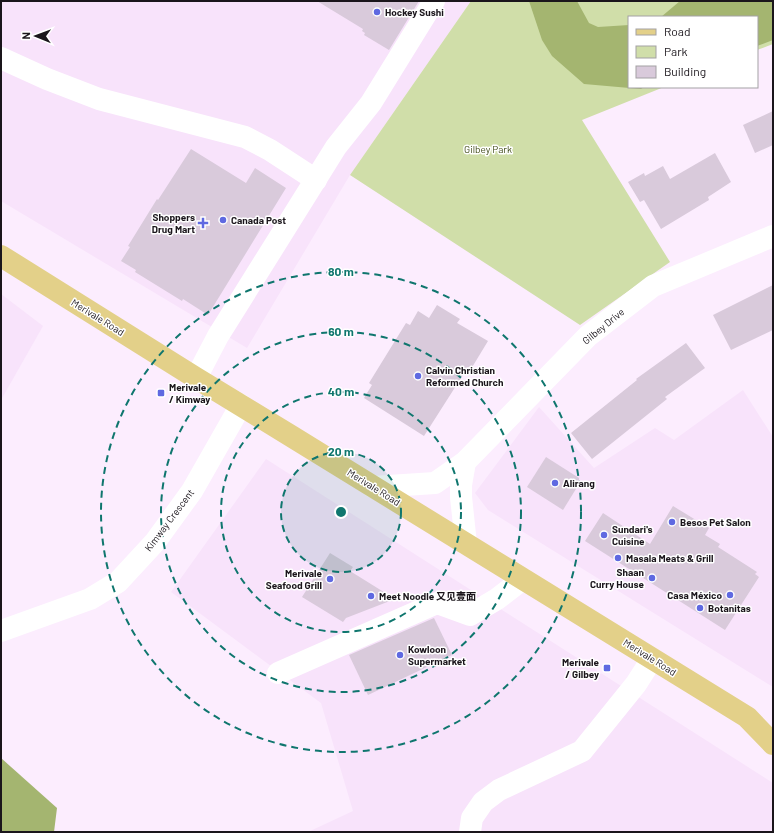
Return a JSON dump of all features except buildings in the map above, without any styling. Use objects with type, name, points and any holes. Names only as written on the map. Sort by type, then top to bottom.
[{"type":"main road","name":"Merivale Road","points":[[1,256],[196,378],[747,717],[773,725]]},
{"type":"main road","name":"Merivale Road","points":[[747,717],[773,744]]},
{"type":"street","points":[[196,378],[218,336],[336,147],[371,102],[434,1]]},
{"type":"street","points":[[1,58],[47,79],[99,99],[245,137],[270,150],[316,180]]},
{"type":"street","name":"Gilbey Drive","points":[[373,487],[435,483],[465,462],[588,336],[654,286],[773,236]]},
{"type":"street","name":"Kimway Crescent","points":[[1,631],[90,599],[118,582],[155,542],[192,491],[240,405]]},
{"type":"street","points":[[465,462],[461,485],[461,497],[466,544]]},
{"type":"street","points":[[278,673],[437,603],[470,615],[497,599],[523,579]]},
{"type":"street","points":[[468,831],[472,818],[483,802],[499,790],[582,752],[636,684],[652,659]]},
{"type":"shaded area","points":[[1,1],[471,1],[350,175],[247,348],[1,201]]},
{"type":"shaded area","points":[[1,294],[43,326],[1,400]]},
{"type":"shaded area","points":[[743,390],[773,437],[773,687],[488,510],[475,493],[539,407],[594,468],[655,428],[674,440]]},
{"type":"shaded area","points":[[266,459],[773,783],[773,832],[308,832],[353,811],[321,703],[171,592]]},
{"type":"green space","name":"Gilbey Park","points":[[471,1],[773,1],[773,44],[758,50],[758,16],[628,16],[628,88],[662,88],[582,120],[670,262],[580,325],[350,175]]},
{"type":"green space","points":[[529,1],[577,1],[589,23],[598,27],[628,25],[628,88],[584,84],[552,56],[542,40]]},
{"type":"green space","points":[[680,1],[773,1],[773,40],[758,46],[758,16],[662,16]]},
{"type":"green space","points":[[1,758],[57,808],[54,832],[1,832]]},
{"type":"place","name":"Hockey Sushi","points":[[377,12]]},
{"type":"place","name":"Canada Post","points":[[223,220]]},
{"type":"place","name":"Shoppers Drug Mart","points":[[203,223]]},
{"type":"place","name":"Calvin Christian Reformed Church","points":[[418,376]]},
{"type":"place","name":"Merivale / Kimway","points":[[161,393]]},
{"type":"place","name":"Alirang","points":[[555,483]]},
{"type":"place","name":"Besos Pet Salon","points":[[672,522]]},
{"type":"place","name":"Sundari's Cuisine","points":[[604,535]]},
{"type":"place","name":"Masala Meats & Grill","points":[[618,558]]},
{"type":"place","name":"Shaan Curry House","points":[[652,578]]},
{"type":"place","name":"Merivale Seafood Grill","points":[[330,579]]},
{"type":"place","name":"Casa México","points":[[730,595]]},
{"type":"place","name":"Meet Noodle 又见壹面","points":[[371,596]]},
{"type":"place","name":"Botanitas","points":[[700,608]]},
{"type":"place","name":"Kowloon Supermarket","points":[[400,655]]},
{"type":"place","name":"Merivale / Gilbey","points":[[607,668]]}]
